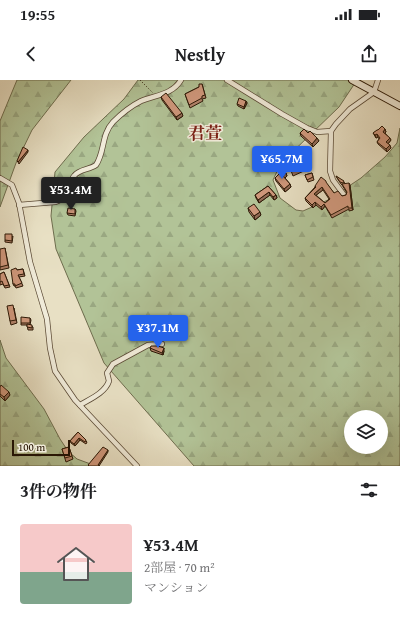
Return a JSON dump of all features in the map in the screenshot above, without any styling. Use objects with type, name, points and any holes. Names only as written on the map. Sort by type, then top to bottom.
[{"type":"street","points":[[19,205],[55,202],[61,200],[76,174],[96,165],[100,156],[104,138],[114,122],[135,105],[165,93],[174,88],[181,80]]},
{"type":"street","points":[[228,80],[307,128],[317,132],[331,131]]},
{"type":"street","points":[[352,80],[399,104]]},
{"type":"street","points":[[344,195],[333,180],[330,171],[331,131],[350,109],[374,92],[378,80]]},
{"type":"street","points":[[0,178],[12,185],[19,205],[30,262],[47,319],[53,363],[59,378],[80,405],[137,466]]},
{"type":"street","points":[[80,405],[106,388],[109,381],[107,373],[113,364],[148,345],[162,344]]},
{"type":"path","points":[[140,80],[156,96]]},
{"type":"green space","points":[[17,80],[71,80],[32,130],[16,163],[0,207],[0,121]]},
{"type":"green space","points":[[138,80],[357,80],[339,107],[281,163],[273,180],[280,198],[296,210],[303,211],[328,200],[361,178],[385,157],[397,143],[400,128],[400,466],[194,466],[104,363],[56,249],[51,216],[55,172],[84,137],[124,99]]},
{"type":"green space","points":[[0,340],[6,358],[44,409],[68,451],[77,459],[96,466],[0,466]]},
{"type":"building","points":[[199,84],[202,84],[205,95],[189,105],[185,94],[199,87]]},
{"type":"building","points":[[166,93],[182,113],[176,117],[161,97]]},
{"type":"building","points":[[239,98],[246,101],[244,107],[237,104]]},
{"type":"building","points":[[382,126],[385,129],[383,132],[390,138],[386,142],[390,145],[386,149],[377,142],[380,138],[377,134],[375,135],[373,133]]},
{"type":"building","points":[[304,129],[308,133],[310,131],[317,138],[312,144],[300,133]]},
{"type":"building","points":[[23,147],[28,150],[18,162],[17,161]]},
{"type":"building","points":[[303,160],[305,167],[291,172],[289,165]]},
{"type":"building","points":[[283,170],[286,173],[283,176],[290,184],[284,189],[275,178]]},
{"type":"building","points":[[312,173],[313,177],[307,180],[305,175]]},
{"type":"building","points":[[336,176],[344,181],[343,183],[340,182]]},
{"type":"building","points":[[321,177],[326,181],[334,193],[338,191],[342,196],[346,195],[347,192],[342,184],[349,183],[352,208],[348,208],[348,206],[331,215],[324,204],[321,207],[315,202],[312,205],[305,198],[316,187],[315,186]],"holes":[[[322,187],[330,199],[325,203],[314,194]]]},
{"type":"building","points":[[73,179],[73,189],[76,189],[75,198],[68,197]]},
{"type":"building","points":[[268,186],[276,195],[273,197],[269,192],[258,200],[255,195]]},
{"type":"building","points":[[254,204],[260,212],[254,216],[248,208]]},
{"type":"building","points":[[68,208],[75,209],[75,214],[67,213]]},
{"type":"building","points":[[5,234],[12,234],[12,241],[5,240]]},
{"type":"building","points":[[5,248],[8,265],[0,267],[0,249]]},
{"type":"building","points":[[16,268],[17,270],[23,269],[24,274],[18,275],[22,283],[15,286],[15,284],[13,284],[11,270]]},
{"type":"building","points":[[4,272],[9,285],[4,286],[2,281],[0,282],[0,274]]},
{"type":"building","points":[[13,305],[16,320],[10,321],[7,306]]},
{"type":"building","points":[[21,317],[30,318],[30,323],[21,323]]},
{"type":"building","points":[[27,324],[32,325],[32,328],[27,327]]},
{"type":"building","points":[[151,346],[164,348],[162,353],[150,348]]},
{"type":"building","points":[[1,385],[9,392],[4,397],[0,394]]},
{"type":"building","points":[[78,432],[86,440],[85,442],[79,438],[74,444],[70,441]]},
{"type":"building","points":[[69,447],[72,456],[65,458],[62,449]]},
{"type":"building","points":[[103,447],[108,450],[98,465],[100,466],[89,466],[88,465]]},
{"type":"district","name":"君萱","points":[[205,132]]}]
